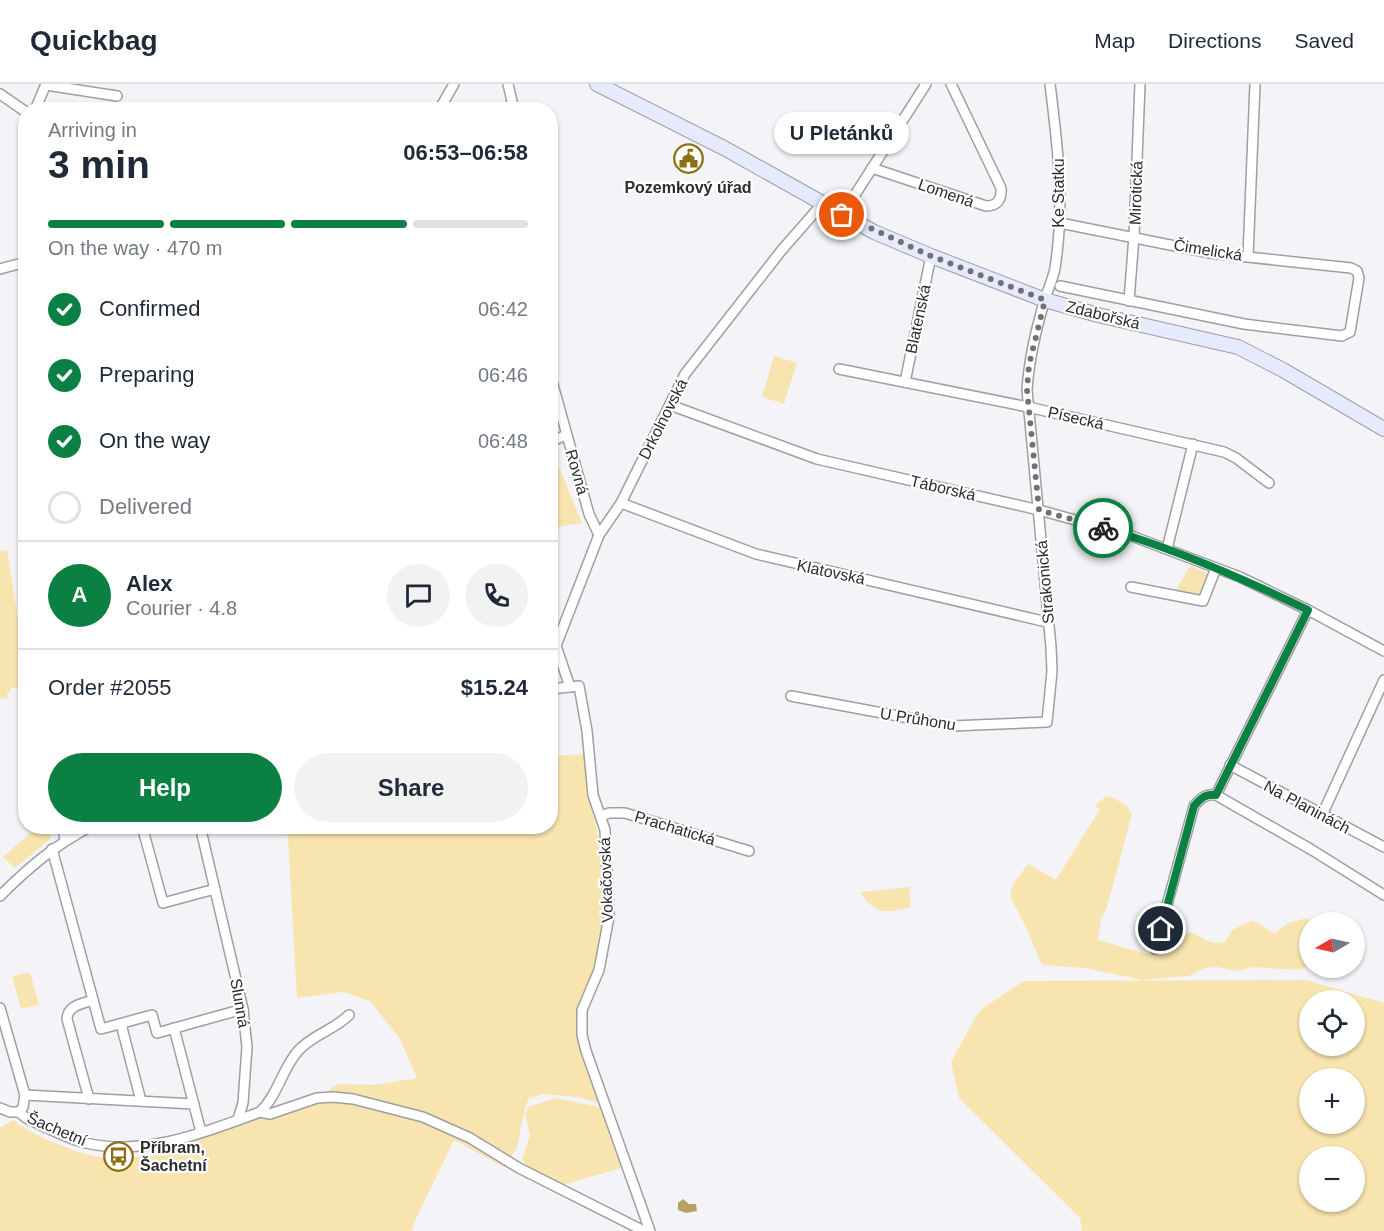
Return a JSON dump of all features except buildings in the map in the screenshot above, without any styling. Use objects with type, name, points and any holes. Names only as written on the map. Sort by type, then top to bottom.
[{"type":"street","points":[[38,102],[46,84],[117,96]]},
{"type":"street","points":[[444,102],[454,84]]},
{"type":"street","points":[[508,84],[512,102]]},
{"type":"street","name":"Zdabořská","points":[[597,84],[744,159],[842,215],[931,256],[1045,300],[1098,315],[1238,347],[1283,370],[1384,429]]},
{"type":"street","points":[[842,215],[926,84]]},
{"type":"street","name":"Lomená","points":[[872,168],[986,206],[993,206],[998,202],[1002,196],[1001,188],[951,84]]},
{"type":"street","name":"Ke Statku","points":[[1045,300],[1054,270],[1060,223],[1060,172],[1050,84]]},
{"type":"street","name":"Mirotická","points":[[1129,301],[1140,84]]},
{"type":"street","points":[[1248,257],[1255,84]]},
{"type":"street","points":[[0,94],[18,106]]},
{"type":"street","name":"Drkolnovská","points":[[558,641],[599,535],[621,503],[692,365],[781,251],[822,204]]},
{"type":"street","name":"Čimelická","points":[[1060,223],[1210,253],[1350,268],[1357,271]]},
{"type":"street","name":"Blatenská","points":[[905,382],[931,256]]},
{"type":"street","points":[[0,269],[18,264]]},
{"type":"street","name":"Zdabořská","points":[[1060,286],[1244,324],[1342,336],[1350,332],[1359,278],[1357,271]]},
{"type":"street","name":"Strakonická","points":[[1045,300],[1029,365],[1028,407],[1051,647],[1052,671],[1047,722]]},
{"type":"street","name":"Písecká","points":[[839,369],[1028,407],[1224,452],[1236,458],[1269,483]]},
{"type":"street","name":"Rovná","points":[[558,404],[589,513],[599,535]]},
{"type":"street","name":"Táborská","points":[[670,405],[817,459],[1039,510],[1129,535],[1216,568],[1308,610],[1384,651]]},
{"type":"street","points":[[558,438],[566,435]]},
{"type":"street","points":[[1167,549],[1193,444]]},
{"type":"street","name":"Klatovská","points":[[621,503],[756,554],[1047,622]]},
{"type":"street","points":[[1131,587],[1203,601],[1216,568]]},
{"type":"street","points":[[1216,795],[1308,610]]},
{"type":"street","name":"Vokačovská","points":[[558,650],[574,686],[587,731],[593,795],[605,830],[609,917],[599,970],[582,1010],[581,1020],[586,1051],[650,1231]]},
{"type":"street","points":[[1322,815],[1384,680]]},
{"type":"street","points":[[558,688],[574,686]]},
{"type":"street","name":"U Průhonu","points":[[791,696],[952,726],[1047,722]]},
{"type":"street","name":"Na Planinách","points":[[1230,765],[1384,848]]},
{"type":"street","points":[[1155,949],[1194,806],[1200,798],[1208,795],[1216,795],[1312,850],[1384,895]]},
{"type":"street","name":"Prachatická","points":[[601,816],[609,813],[625,813],[749,851]]},
{"type":"street","points":[[64,834],[65,840]]},
{"type":"street","points":[[0,896],[36,861],[77,834]]},
{"type":"street","points":[[144,834],[163,903],[215,889]]},
{"type":"street","name":"Slunná","points":[[202,834],[243,1009],[247,1047],[243,1103],[238,1119]]},
{"type":"street","points":[[52,849],[101,1029],[152,1015],[157,1032],[243,1009]]},
{"type":"street","points":[[89,1099],[67,1018],[68,1012],[73,1007],[93,1000]]},
{"type":"street","points":[[0,1008],[25,1095],[19,1112]]},
{"type":"street","points":[[260,1112],[267,1106],[288,1062],[309,1040],[349,1015]]},
{"type":"street","points":[[121,1024],[141,1101]]},
{"type":"street","points":[[174,1028],[201,1132]]},
{"type":"street","name":"Šachetní","points":[[25,1095],[194,1104]]},
{"type":"street","name":"Šachetní","points":[[0,1108],[10,1112],[19,1112],[26,1119],[84,1143],[119,1148],[159,1144],[260,1112],[270,1114],[317,1098],[353,1099],[423,1117],[470,1138],[519,1168],[644,1231]]},
{"type":"shaded area","points":[[774,356],[797,363],[784,404],[762,397]]},
{"type":"shaded area","points":[[558,465],[582,523],[558,527]]},
{"type":"shaded area","points":[[7,550],[18,619],[18,687],[11,688],[11,691],[7,692],[8,698],[0,699],[0,551]]},
{"type":"shaded area","points":[[1190,566],[1206,572],[1209,578],[1202,595],[1197,597],[1175,592]]},
{"type":"shaded area","points":[[584,754],[589,800],[595,818],[605,887],[601,947],[577,1031],[580,1032],[602,1104],[577,1097],[542,1094],[530,1099],[531,1093],[525,1108],[517,1148],[504,1167],[454,1140],[412,1231],[0,1231],[0,1127],[14,1120],[41,1136],[85,1154],[109,1158],[148,1156],[317,1098],[338,1084],[374,1085],[417,1078],[400,1039],[370,1001],[343,992],[297,998],[287,834],[558,834],[558,756]]},
{"type":"shaded area","points":[[1110,796],[1127,806],[1132,814],[1107,907],[1101,919],[1098,940],[1156,954],[1174,949],[1181,935],[1190,932],[1207,941],[1221,943],[1226,941],[1232,930],[1251,921],[1275,933],[1288,923],[1299,920],[1299,970],[1252,967],[1237,971],[1217,967],[1205,968],[1189,976],[1143,980],[1084,968],[1044,965],[1040,961],[1011,898],[1011,889],[1028,864],[1056,880],[1100,809],[1095,806]]},
{"type":"shaded area","points":[[29,834],[50,834],[50,839],[15,868],[3,857]]},
{"type":"shaded area","points":[[909,887],[911,907],[895,911],[876,909],[860,892]]},
{"type":"shaded area","points":[[30,972],[39,1005],[21,1009],[12,976]]},
{"type":"shaded area","points":[[1306,980],[1340,990],[1299,990],[1299,1056],[1365,1056],[1365,997],[1384,1003],[1384,1231],[1082,1231],[1080,1218],[959,1098],[951,1062],[976,1016],[983,1008],[1024,981]]},
{"type":"shaded area","points":[[556,1098],[604,1108],[625,1167],[562,1185],[529,1170],[522,1159],[530,1135],[525,1115],[528,1107]]},
{"type":"shaded area","points":[[683,1199],[689,1204],[696,1204],[697,1211],[686,1213],[678,1210],[678,1203]]},
{"type":"way so far","points":[[842,215],[874,232],[931,256],[1045,300],[1029,365],[1027,390],[1039,510],[1103,528]]},
{"type":"place","name":"Pozemkový úřad","points":[[688,159]]},
{"type":"place","name":"U Pletánků","points":[[842,215]]},
{"type":"place","name":"Příbram, Šachetní","points":[[119,1156]]},
{"type":"route","points":[[1103,528],[1129,535],[1240,577],[1308,610],[1216,795],[1200,798],[1194,806],[1161,929]]}]
